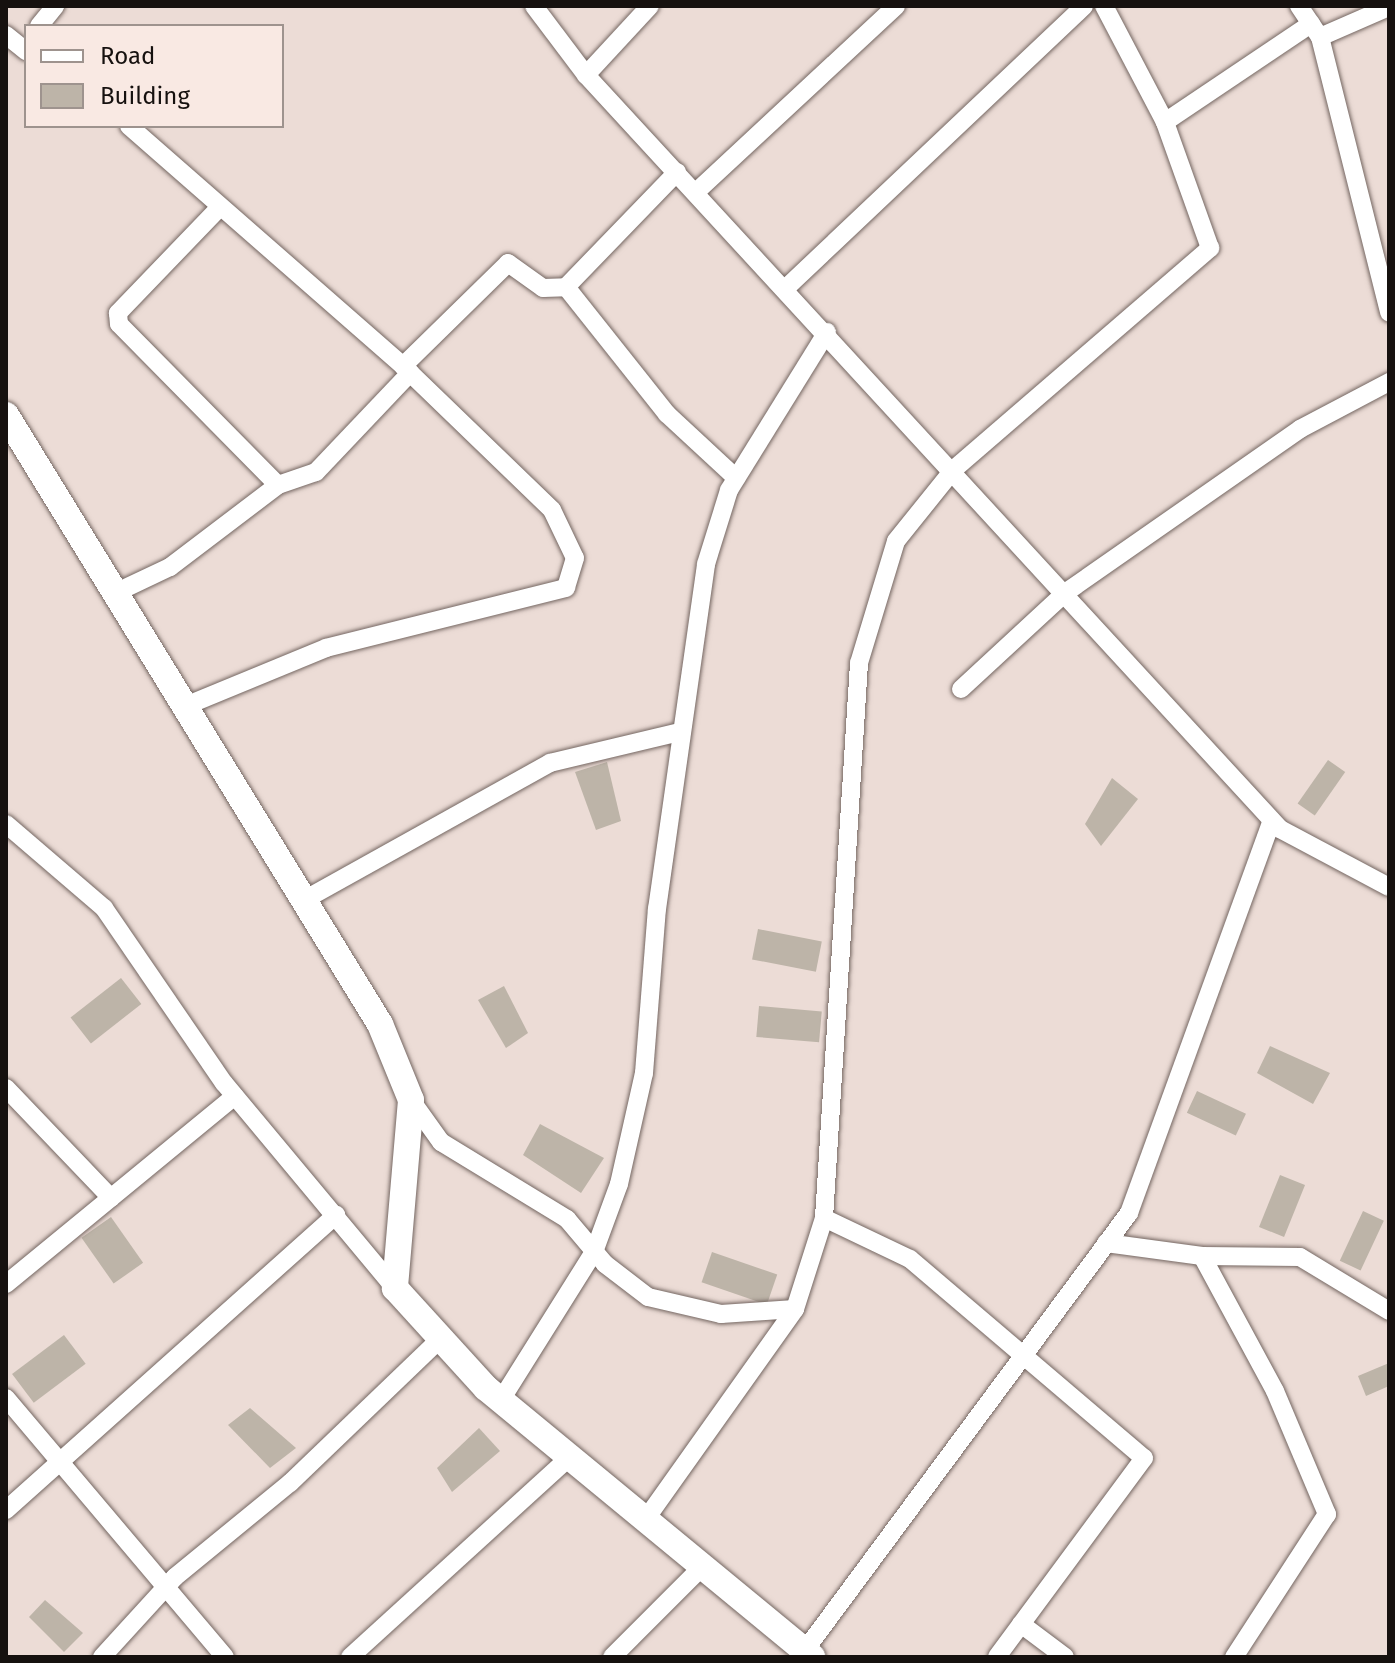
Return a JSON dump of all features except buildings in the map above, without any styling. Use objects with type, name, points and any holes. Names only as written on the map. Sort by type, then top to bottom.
[{"type":"street","points":[[41,24],[55,6]]},
{"type":"street","points":[[586,75],[650,6]]},
{"type":"street","points":[[696,192],[896,6]]},
{"type":"street","points":[[786,288],[1084,6]]},
{"type":"street","points":[[648,1516],[795,1309],[824,1218],[859,663],[896,541],[953,470],[1210,248],[1165,122],[1104,6]]},
{"type":"street","points":[[1299,6],[1315,30],[1389,312]]},
{"type":"street","points":[[536,7],[586,75],[827,332],[1272,821],[1389,887]]},
{"type":"street","points":[[1165,122],[1315,30],[1389,7]]},
{"type":"street","points":[[6,35],[24,47]]},
{"type":"street","points":[[131,128],[406,370],[552,510],[575,558],[566,588],[326,648],[185,706]]},
{"type":"street","points":[[115,593],[170,567],[278,485],[316,472],[406,370],[508,263],[543,288],[566,287],[677,172]]},
{"type":"street","points":[[219,208],[118,313],[119,324],[278,485]]},
{"type":"street","points":[[566,287],[667,414],[736,478]]},
{"type":"street","points":[[501,1400],[594,1252],[619,1184],[644,1073],[680,732],[706,564],[736,478],[827,332]]},
{"type":"street","points":[[961,689],[1065,593],[1300,429],[1389,382]]},
{"type":"street","points":[[6,415],[380,1024],[411,1100],[441,1142],[482,1173],[533,1194],[594,1252],[648,1297],[671,1305],[721,1314],[795,1309]]},
{"type":"street","points":[[304,900],[550,763],[680,732]]},
{"type":"street","points":[[6,824],[104,908],[235,1096],[395,1288],[441,1338],[501,1400],[648,1516],[805,1655],[1022,1353],[1129,1213],[1272,821]]},
{"type":"street","points":[[6,1088],[111,1198]]},
{"type":"street","points":[[6,1284],[235,1096]]},
{"type":"street","points":[[395,1288],[411,1100]]},
{"type":"street","points":[[6,1510],[336,1215]]},
{"type":"street","points":[[824,1218],[910,1259],[1144,1458],[997,1657]]},
{"type":"street","points":[[1106,1243],[1202,1256],[1300,1257],[1389,1311]]},
{"type":"street","points":[[1202,1256],[1275,1391],[1327,1514],[1234,1657]]},
{"type":"street","points":[[102,1657],[166,1587],[290,1483],[441,1338]]},
{"type":"street","points":[[6,1398],[57,1463],[225,1657]]},
{"type":"street","points":[[350,1657],[571,1456]]},
{"type":"street","points":[[612,1657],[704,1565]]},
{"type":"street","points":[[1021,1624],[1065,1657]]}]
